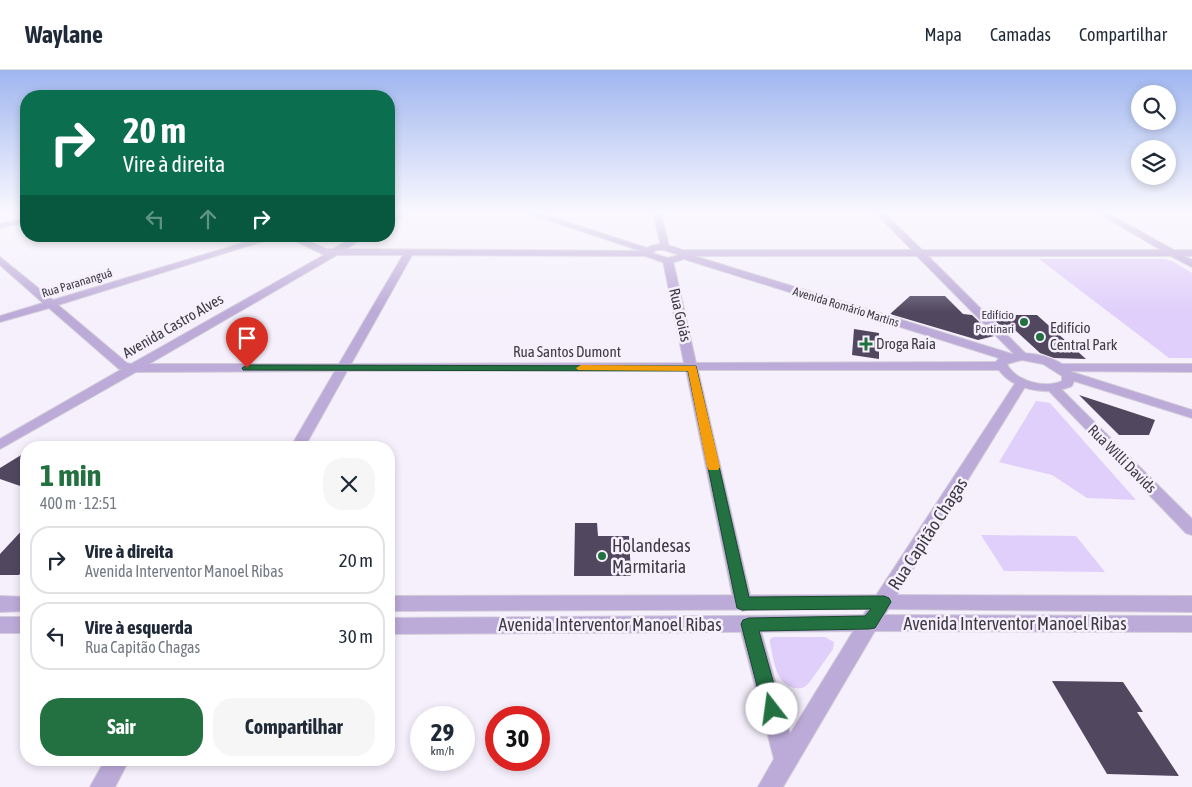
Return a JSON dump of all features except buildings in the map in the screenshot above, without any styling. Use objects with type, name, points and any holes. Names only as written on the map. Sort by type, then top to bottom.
[{"type":"street","name":"Rua Parananguá","points":[[0,319],[245,245]]},
{"type":"street","points":[[314,245],[330,252],[650,251]]},
{"type":"street","name":"Avenida Castro Alves","points":[[330,252],[339,245]]},
{"type":"street","name":"Avenida Castro Alves","points":[[0,435],[127,367],[343,245]]},
{"type":"street","points":[[633,245],[650,251],[675,255],[1192,253]]},
{"type":"street","points":[[635,245],[650,251]]},
{"type":"street","name":"Rua Goiás","points":[[671,245],[675,255],[692,368],[742,603]]},
{"type":"street","points":[[912,245],[1022,356],[1042,360],[1065,375],[1192,422]]},
{"type":"street","points":[[1160,245],[1192,264]]},
{"type":"street","name":"Avenida Romário Martins","points":[[650,251],[675,255],[1004,361]]},
{"type":"street","points":[[301,441],[409,253]]},
{"type":"street","points":[[0,260],[127,367]]},
{"type":"street","name":"Rua Santos Dumont","points":[[127,367],[692,368],[1004,361],[1022,356]]},
{"type":"street","points":[[1004,361],[1008,375],[1022,382],[1053,388],[1065,375],[1192,368]]},
{"type":"street","name":"Avenida Castro Alves","points":[[0,445],[127,367]]},
{"type":"street","points":[[1065,375],[1192,414]]},
{"type":"street","name":"Rua Capitão Chagas","points":[[770,787],[869,623],[1022,382]]},
{"type":"street","name":"Rua Willi Davids","points":[[1053,388],[1192,529]]},
{"type":"street","name":"Avenida Interventor Manoel Ribas","points":[[395,604],[884,602],[1192,604]]},
{"type":"street","points":[[0,604],[20,604]]},
{"type":"street","name":"Avenida Interventor Manoel Ribas","points":[[395,626],[869,623],[1192,624]]},
{"type":"street","points":[[749,624],[786,760]]},
{"type":"street","points":[[0,625],[20,625]]},
{"type":"street","points":[[102,787],[114,766]]},
{"type":"shaded area","points":[[1039,259],[1165,259],[1192,273],[1192,358],[1169,358]]},
{"type":"shaded area","points":[[1036,401],[1050,403],[1136,500],[1087,498],[1052,475],[999,462]]},
{"type":"shaded area","points":[[981,535],[1076,536],[1105,572],[1004,571]]},
{"type":"shaded area","points":[[774,637],[825,637],[834,642],[833,649],[806,686],[794,688],[783,681],[776,670],[770,643],[770,639]]},
{"type":"slow traffic","points":[[581,368],[692,368],[714,467]]},
{"type":"place","name":"Edifício Portinari","points":[[1024,322]]},
{"type":"place","name":"Edifício Central Park","points":[[1040,337]]},
{"type":"place","name":"Droga Raia","points":[[866,344]]},
{"type":"place","name":"Holandesas Marmitaria","points":[[602,556]]},
{"type":"route","points":[[247,368],[692,368],[742,603],[884,602],[869,623],[749,624],[772,709]]}]
